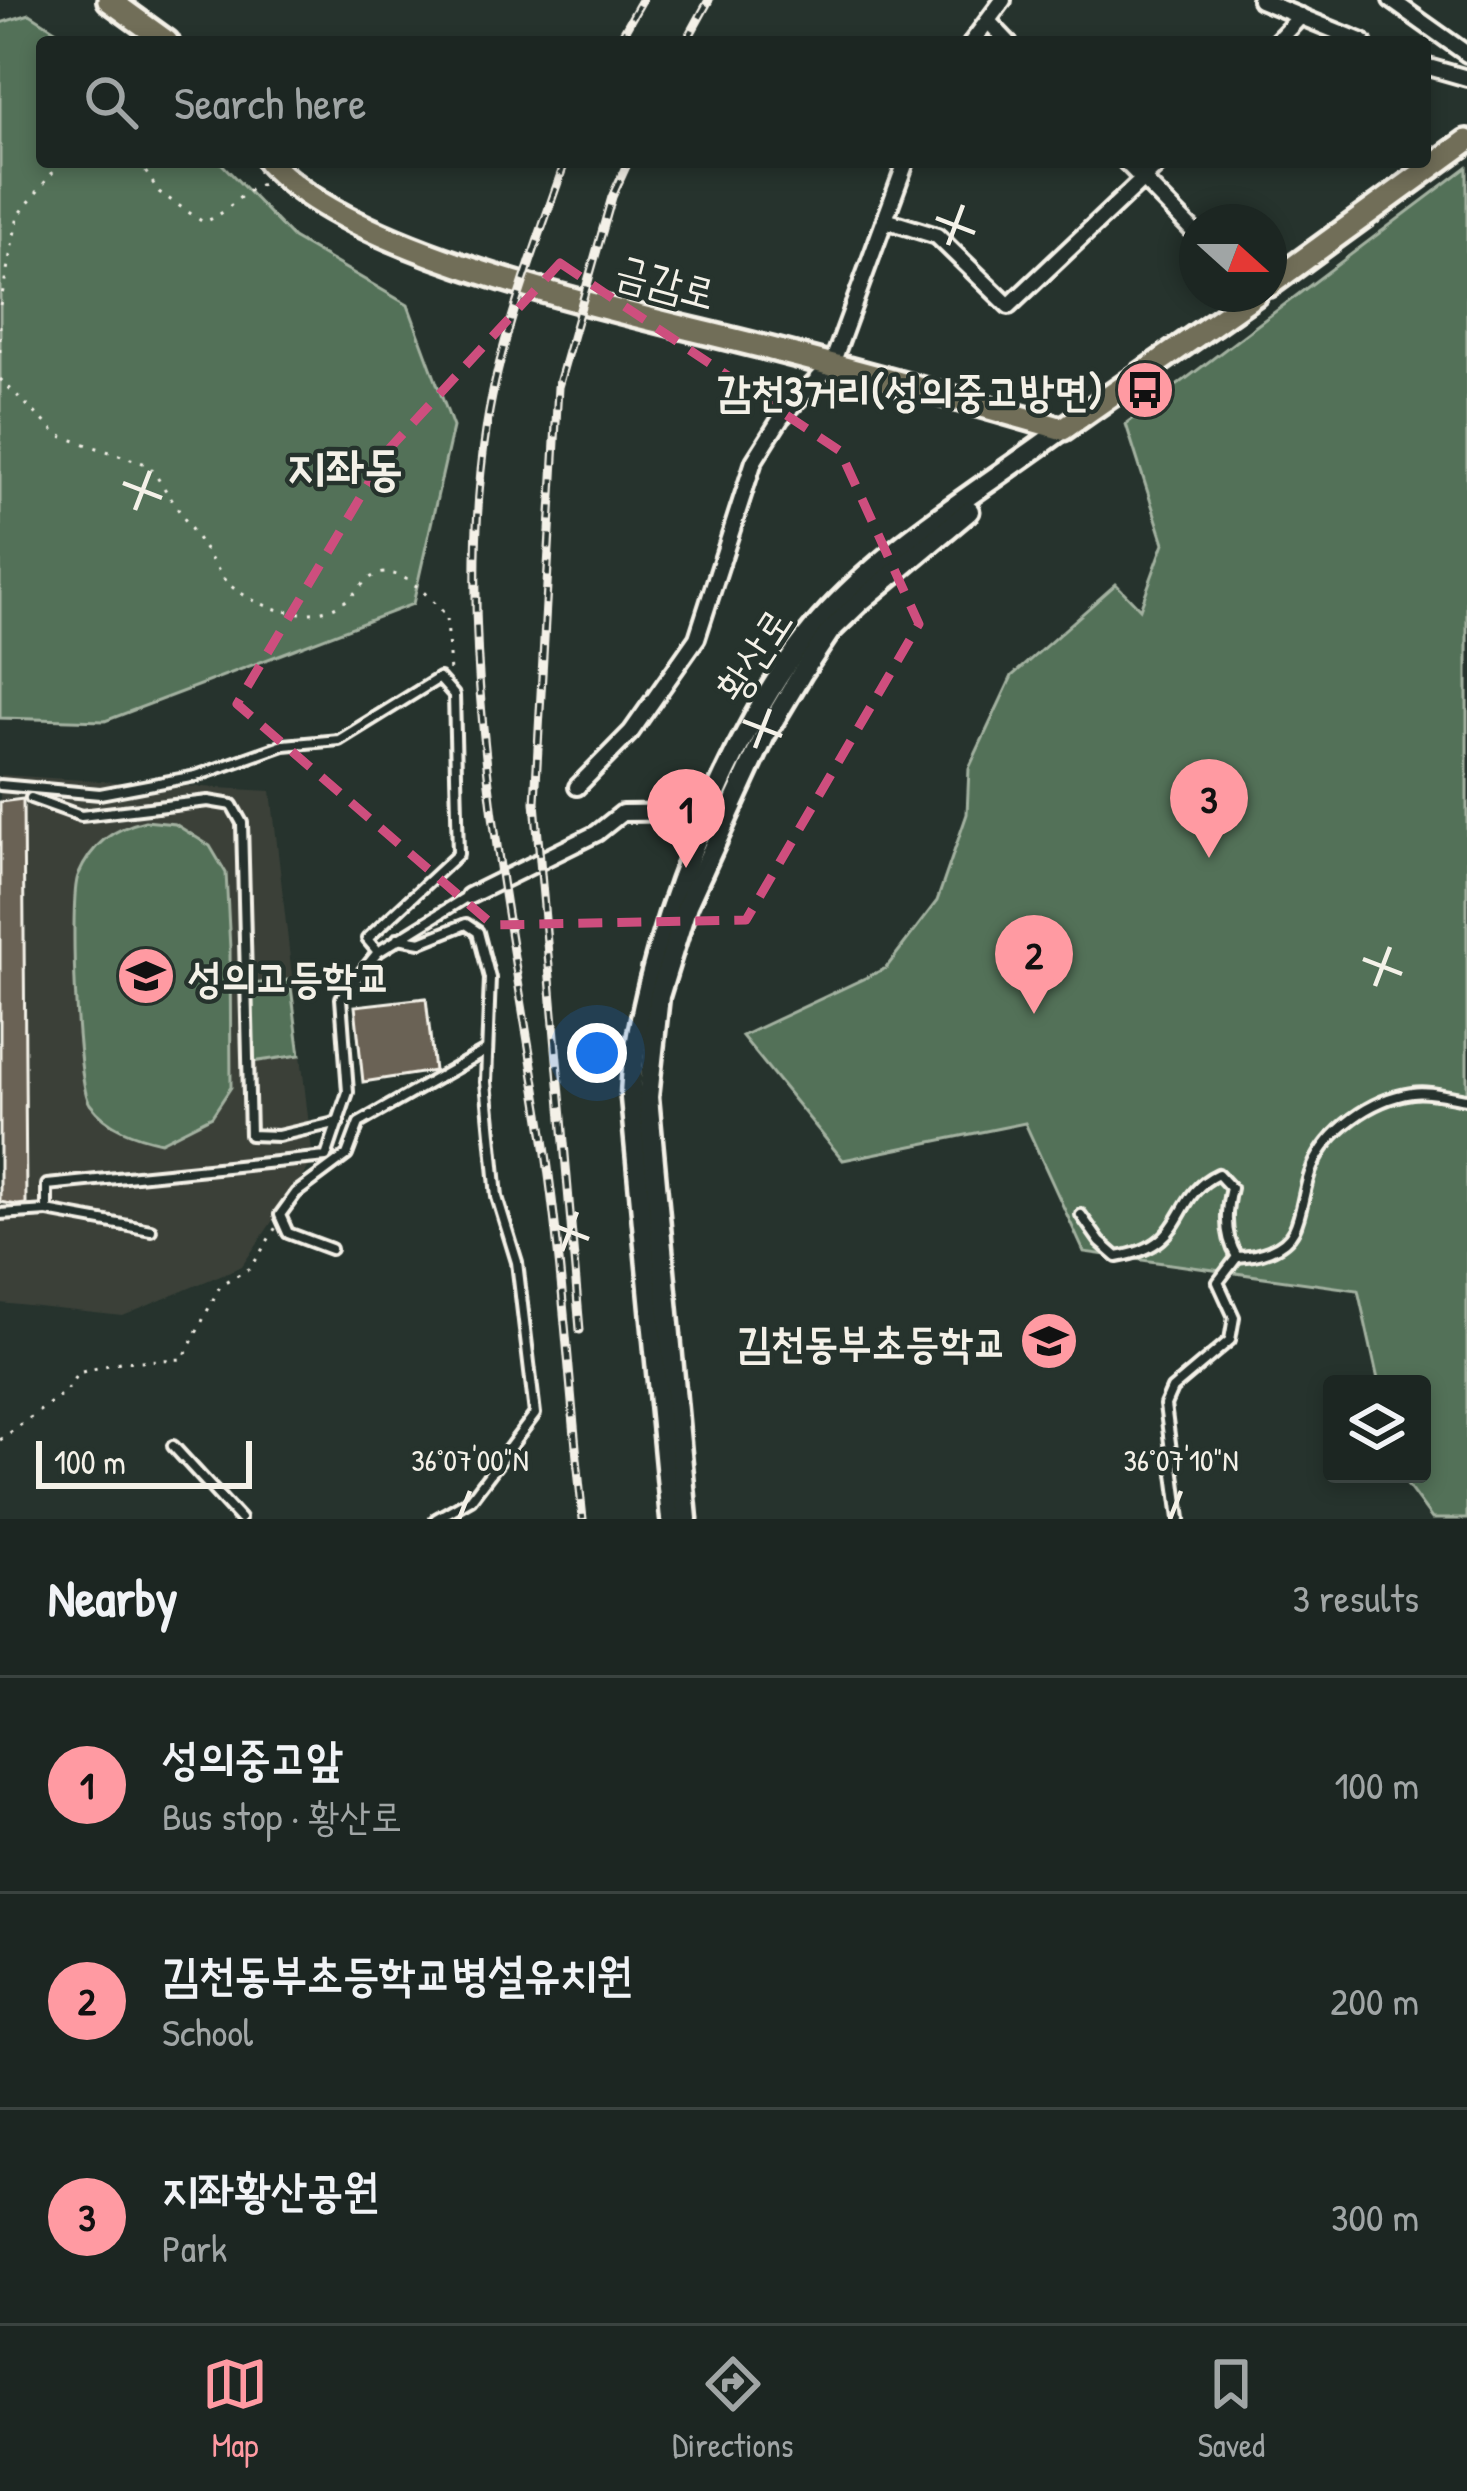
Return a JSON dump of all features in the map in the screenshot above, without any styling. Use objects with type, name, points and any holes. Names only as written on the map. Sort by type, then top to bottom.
[{"type":"main road","points":[[109,0],[159,36]]},
{"type":"main road","points":[[1287,272],[1467,142]]},
{"type":"main road","name":"금감로","points":[[276,170],[374,233],[415,248],[598,304],[1064,429]]},
{"type":"main road","name":"황산로","points":[[1064,429],[1230,312]]},
{"type":"street","points":[[977,36],[1003,0]]},
{"type":"street","points":[[1260,0],[1349,36]]},
{"type":"street","points":[[1391,0],[1467,54]]},
{"type":"street","points":[[1282,36],[1301,16]]},
{"type":"street","points":[[988,21],[1002,36]]},
{"type":"street","points":[[1431,68],[1467,78]]},
{"type":"street","points":[[577,787],[631,731],[697,638],[754,461],[781,418],[832,364],[903,168]]},
{"type":"street","points":[[1132,168],[1179,217]]},
{"type":"street","points":[[885,220],[937,236],[1009,306],[1155,168]]},
{"type":"street","name":"황산로","points":[[671,1519],[632,1098],[633,1048],[662,933],[750,730],[818,623],[913,540],[1064,429]]},
{"type":"street","name":"황산로","points":[[687,1519],[648,1097],[649,1048],[672,949],[765,735],[830,631],[1064,429]]},
{"type":"street","points":[[469,896],[597,833],[622,813],[711,812]]},
{"type":"lane","points":[[0,785],[100,794],[196,776],[284,745],[338,740],[439,678],[454,695],[458,854],[367,939],[378,952]]},
{"type":"lane","points":[[32,799],[81,816],[208,801],[232,805],[242,823],[250,1136],[278,1136],[340,1122]]},
{"type":"lane","points":[[47,1211],[47,1184],[326,1157],[348,1092],[341,998],[378,952],[469,896]]},
{"type":"lane","points":[[398,938],[421,942],[457,926],[473,926],[490,978],[487,1050],[497,1197],[517,1262],[535,1414],[471,1499],[436,1519]]},
{"type":"lane","points":[[331,1249],[288,1233],[280,1215],[296,1193],[346,1155],[359,1124],[487,1050]]},
{"type":"lane","points":[[1180,1519],[1165,1405],[1172,1389],[1230,1340],[1234,1317],[1218,1282],[1238,1257],[1279,1246],[1293,1232],[1312,1167],[1330,1139],[1357,1116],[1415,1092],[1467,1099]]},
{"type":"lane","points":[[1082,1215],[1100,1242],[1118,1256],[1146,1252],[1170,1235],[1202,1182],[1218,1174],[1226,1177],[1231,1188],[1225,1210],[1229,1244],[1238,1257]]},
{"type":"lane","points":[[0,1214],[47,1211],[151,1230]]},
{"type":"lane","points":[[173,1446],[240,1519]]},
{"type":"path","points":[[0,305],[18,216],[56,168]]},
{"type":"path","points":[[143,168],[159,192],[202,222],[218,218],[244,189],[276,170]]},
{"type":"path","points":[[0,325],[0,352]]},
{"type":"path","points":[[0,379],[58,435],[149,465],[226,582],[242,595],[276,609],[313,614],[346,601],[372,577],[387,573],[410,580],[447,616],[452,668],[447,682]]},
{"type":"path","points":[[0,1441],[65,1393],[78,1373],[120,1362],[183,1359],[221,1284],[250,1268],[280,1215]]},
{"type":"highlighted area","points":[[560,263],[840,451],[919,624],[746,920],[493,925],[237,704],[389,449]]},
{"type":"shaded area","name":"성의고등학교","points":[[0,775],[271,791],[313,1161],[242,1266],[123,1316],[0,1303]]},
{"type":"green space","points":[[30,14],[65,36],[36,36],[36,168],[226,168],[293,238],[408,305],[453,427],[413,604],[105,721],[0,718],[0,23]]},
{"type":"green space","points":[[1467,167],[1467,1519],[1432,1519],[1406,1483],[1431,1483],[1431,1375],[1377,1375],[1358,1290],[1084,1252],[1025,1123],[843,1160],[742,1036],[886,968],[937,901],[967,814],[969,768],[1012,676],[1116,584],[1140,609],[1164,543],[1126,424],[1275,312],[1287,312],[1287,303]]},
{"type":"green space","points":[[145,821],[175,824],[210,846],[226,873],[230,949],[231,1087],[212,1116],[161,1142],[122,1130],[90,1104],[75,991],[78,876],[104,840]]},
{"type":"green space","points":[[290,980],[300,1055],[252,1062],[250,984]]},
{"type":"building","points":[[23,799],[26,1204],[17,1205],[0,1202],[0,802]]},
{"type":"building","points":[[426,998],[434,1071],[363,1082],[355,1006]]},
{"type":"railway","points":[[621,36],[642,0]]},
{"type":"railway","points":[[689,36],[709,0]]},
{"type":"railway","points":[[563,168],[520,291],[493,391],[478,509],[476,596],[488,773],[548,1170],[583,1519]]},
{"type":"railway","points":[[580,1330],[535,802],[558,387],[612,197],[625,168]]},
{"type":"place","name":"감천3거리(성의중고방면)","points":[[1145,390]]},
{"type":"place","name":"지좌황산공원","points":[[1209,858]]},
{"type":"place","name":"성의중고앞","points":[[686,868]]},
{"type":"place","name":"성의고등학교","points":[[146,976]]},
{"type":"place","name":"김천동부초등학교병설유치원","points":[[1034,1014]]},
{"type":"place","name":"김천동부초등학교","points":[[1049,1341]]},
{"type":"district","name":"지좌동","points":[[345,466]]}]
